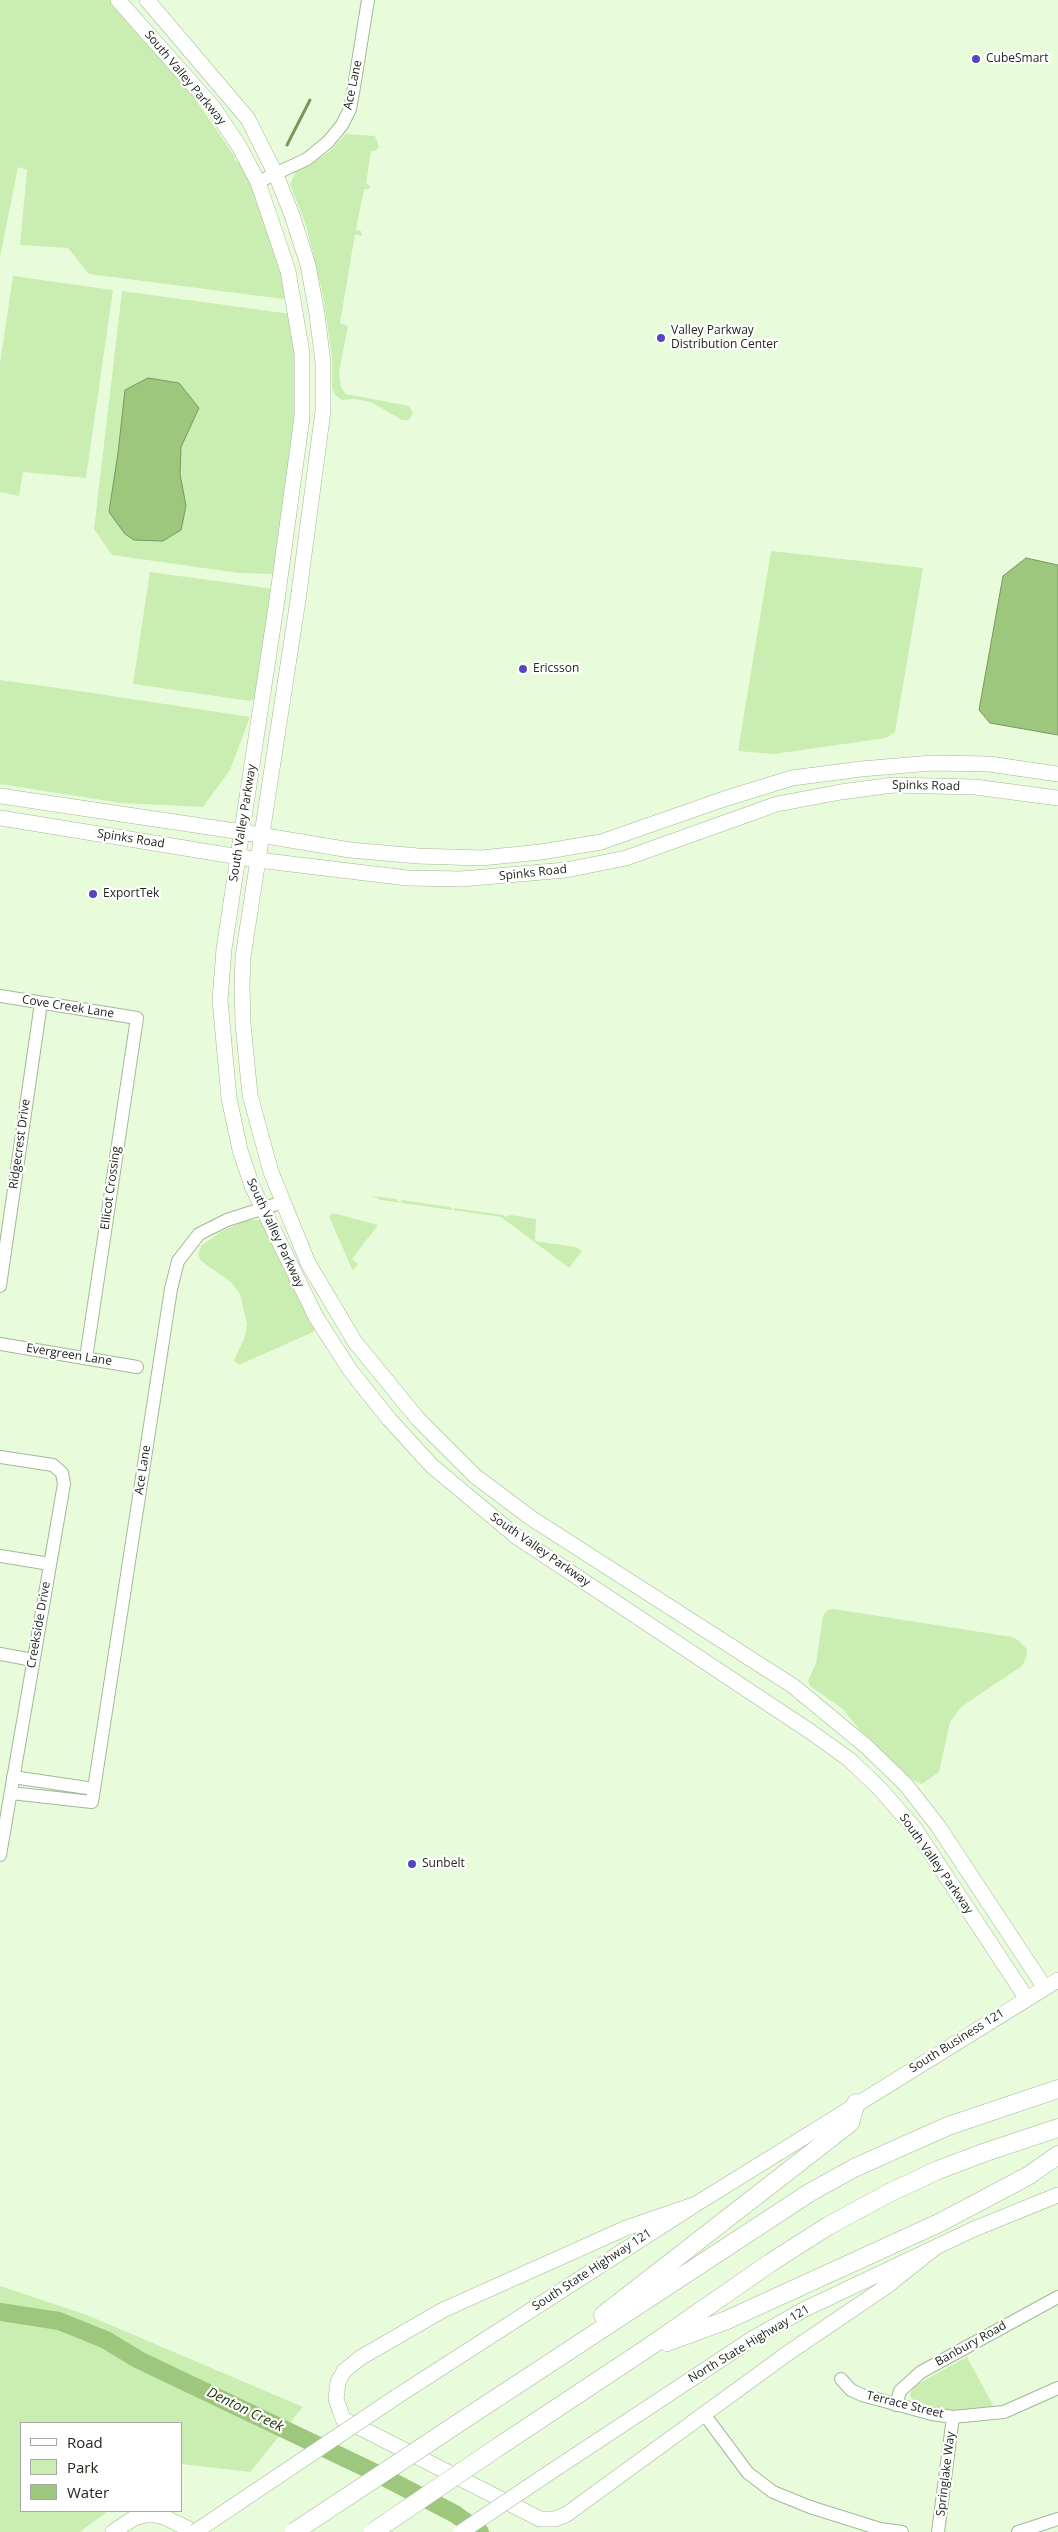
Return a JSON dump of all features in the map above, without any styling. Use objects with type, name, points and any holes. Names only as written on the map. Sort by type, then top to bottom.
[{"type":"highway","points":[[294,2532],[547,2364],[644,2303],[766,2220],[854,2168],[948,2126],[1058,2089]]},
{"type":"highway","points":[[547,2364],[558,2347],[626,2299],[850,2123],[856,2103]]},
{"type":"highway","points":[[373,2532],[646,2349],[770,2263],[828,2226],[889,2193],[986,2152],[1058,2128]]},
{"type":"highway","points":[[646,2349],[727,2320],[939,2222],[1028,2176],[1058,2155]]},
{"type":"main road","name":"South Valley Parkway","points":[[118,0],[212,107],[239,146],[258,182],[288,271],[302,353],[302,408],[279,585],[224,949],[220,1000],[229,1098],[240,1150],[252,1186],[316,1317],[350,1370],[432,1466],[517,1537],[850,1760],[915,1829],[1027,1999]]},
{"type":"main road","name":"South Valley Parkway","points":[[146,0],[248,119],[276,175],[308,265],[323,363],[323,411],[300,588],[243,957],[243,1024],[250,1095],[271,1172],[308,1263],[354,1342],[418,1419],[474,1476],[531,1518],[793,1686],[867,1747],[906,1785],[938,1826],[1052,1984]]},
{"type":"main road","points":[[302,408],[323,411]]},
{"type":"main road","points":[[279,585],[300,588]]},
{"type":"main road","name":"Spinks Road","points":[[0,796],[350,850],[418,856],[481,858],[541,852],[600,842],[792,778],[932,763],[989,764],[1058,774]]},
{"type":"main road","points":[[890,766],[893,785]]},
{"type":"main road","name":"Spinks Road","points":[[0,818],[258,860],[408,878],[461,879],[566,870],[626,858],[777,804],[841,792],[893,785],[974,787],[1058,798]]},
{"type":"main road","points":[[699,808],[706,830]]},
{"type":"main road","points":[[403,1434],[418,1419]]},
{"type":"main road","points":[[776,1709],[793,1686]]},
{"type":"main road","name":"South Business 121","points":[[856,2103],[1052,1984]]},
{"type":"main road","name":"South State Highway 121","points":[[195,2532],[396,2397],[856,2103]]},
{"type":"main road","name":"North State Highway 121","points":[[461,2532],[752,2339],[805,2309],[936,2247],[1058,2195]]},
{"type":"main road","points":[[696,2204],[626,2228],[443,2310],[360,2358],[338,2382],[336,2399],[343,2419],[540,2519],[555,2519],[567,2514],[820,2330],[887,2286],[936,2247]]},
{"type":"main road","points":[[113,2532],[134,2518],[150,2514],[164,2517],[195,2532]]},
{"type":"street","name":"Ace Lane","points":[[258,182],[307,159],[328,142],[342,125],[350,109],[354,93],[368,0]]},
{"type":"street","name":"Cove Creek Lane","points":[[0,996],[137,1018]]},
{"type":"street","name":"Ridgecrest Drive","points":[[0,1286],[41,1003]]},
{"type":"street","name":"Ellicot Crossing","points":[[86,1358],[137,1018]]},
{"type":"street","name":"Ace Lane","points":[[11,1792],[92,1802],[171,1289],[178,1260],[199,1234],[227,1220],[283,1202]]},
{"type":"street","name":"Evergreen Lane","points":[[0,1344],[137,1367]]},
{"type":"street","name":"Creekside Drive","points":[[0,1457],[53,1465],[62,1473],[64,1484],[0,1854]]},
{"type":"street","points":[[0,1556],[50,1564]]},
{"type":"street","points":[[0,1654],[33,1660]]},
{"type":"street","points":[[13,1777],[94,1789]]},
{"type":"street","name":"Banbury Road","points":[[896,2405],[900,2391],[921,2372],[1058,2297]]},
{"type":"street","name":"Terrace Street","points":[[841,2379],[851,2390],[862,2395],[896,2405],[953,2417],[1004,2412],[1058,2388]]},
{"type":"street","points":[[704,2414],[748,2473],[773,2492],[819,2510],[880,2529],[902,2532]]},
{"type":"street","name":"Springlake Way","points":[[938,2532],[953,2417]]},
{"type":"street","points":[[1018,2532],[1058,2519]]},
{"type":"green space","points":[[0,0],[110,0],[175,70],[236,158],[234,159],[245,167],[275,237],[285,295],[283,299],[89,274],[68,248],[20,245],[27,170],[18,167],[0,257]]},
{"type":"green space","points":[[346,134],[375,136],[379,147],[375,151],[371,151],[366,184],[370,185],[369,189],[364,189],[356,230],[361,231],[362,236],[355,234],[340,323],[348,326],[339,372],[341,387],[346,394],[409,406],[413,413],[409,420],[402,420],[371,402],[355,399],[342,400],[335,395],[332,387],[332,357],[323,295],[306,225],[290,184],[297,170],[311,164],[329,152]]},
{"type":"green space","points":[[13,276],[113,290],[86,478],[23,472],[19,496],[0,492],[0,364]]},
{"type":"green space","points":[[122,291],[291,314],[298,361],[295,429],[274,574],[239,573],[112,555],[94,529]]},
{"type":"green space","points":[[771,551],[923,568],[895,732],[886,738],[774,754],[738,751]]},
{"type":"green space","points":[[150,572],[275,589],[255,698],[250,701],[133,684]]},
{"type":"green space","points":[[0,680],[250,717],[230,770],[203,807],[121,803],[0,784]]},
{"type":"green space","points":[[372,1196],[397,1199],[397,1201],[401,1202],[402,1200],[450,1207],[454,1210],[454,1208],[504,1215],[505,1217],[511,1215],[536,1219],[535,1241],[576,1247],[582,1251],[569,1268],[501,1217],[381,1200]]},
{"type":"green space","points":[[333,1213],[378,1225],[352,1259],[358,1264],[353,1271],[330,1219],[329,1216]]},
{"type":"green space","points":[[247,1220],[261,1220],[316,1327],[313,1332],[239,1365],[234,1360],[245,1337],[247,1324],[240,1294],[231,1282],[201,1261],[198,1254],[201,1246],[220,1232]]},
{"type":"green space","points":[[834,1609],[1012,1637],[1027,1649],[1026,1658],[1022,1666],[961,1707],[950,1722],[939,1772],[922,1784],[913,1780],[904,1772],[858,1728],[843,1709],[810,1686],[808,1681],[816,1663],[823,1616],[828,1610]]},
{"type":"green space","points":[[0,2286],[87,2315],[303,2407],[250,2472],[182,2464],[182,2422],[20,2422],[20,2512],[107,2512],[80,2532],[0,2532]]},
{"type":"green space","points":[[967,2357],[994,2407],[977,2411],[954,2411],[915,2404],[910,2395],[914,2386]]},
{"type":"water","points":[[148,378],[179,383],[199,408],[181,447],[180,474],[186,506],[181,530],[163,541],[134,540],[125,534],[109,512],[125,390]]},
{"type":"water","points":[[1026,558],[1058,565],[1058,735],[990,723],[979,710],[1003,576]]},
{"type":"waterway","points":[[287,145],[310,100]]},
{"type":"waterway","name":"Denton Creek","points":[[0,2312],[59,2321],[106,2340],[139,2360],[376,2473],[455,2514],[480,2532]]},
{"type":"place","name":"CubeSmart","points":[[976,59]]},
{"type":"place","name":"Valley Parkway Distribution Center","points":[[661,338]]},
{"type":"place","name":"Ericsson","points":[[523,669]]},
{"type":"place","name":"ExportTek","points":[[93,894]]},
{"type":"place","name":"Sunbelt","points":[[412,1864]]}]
